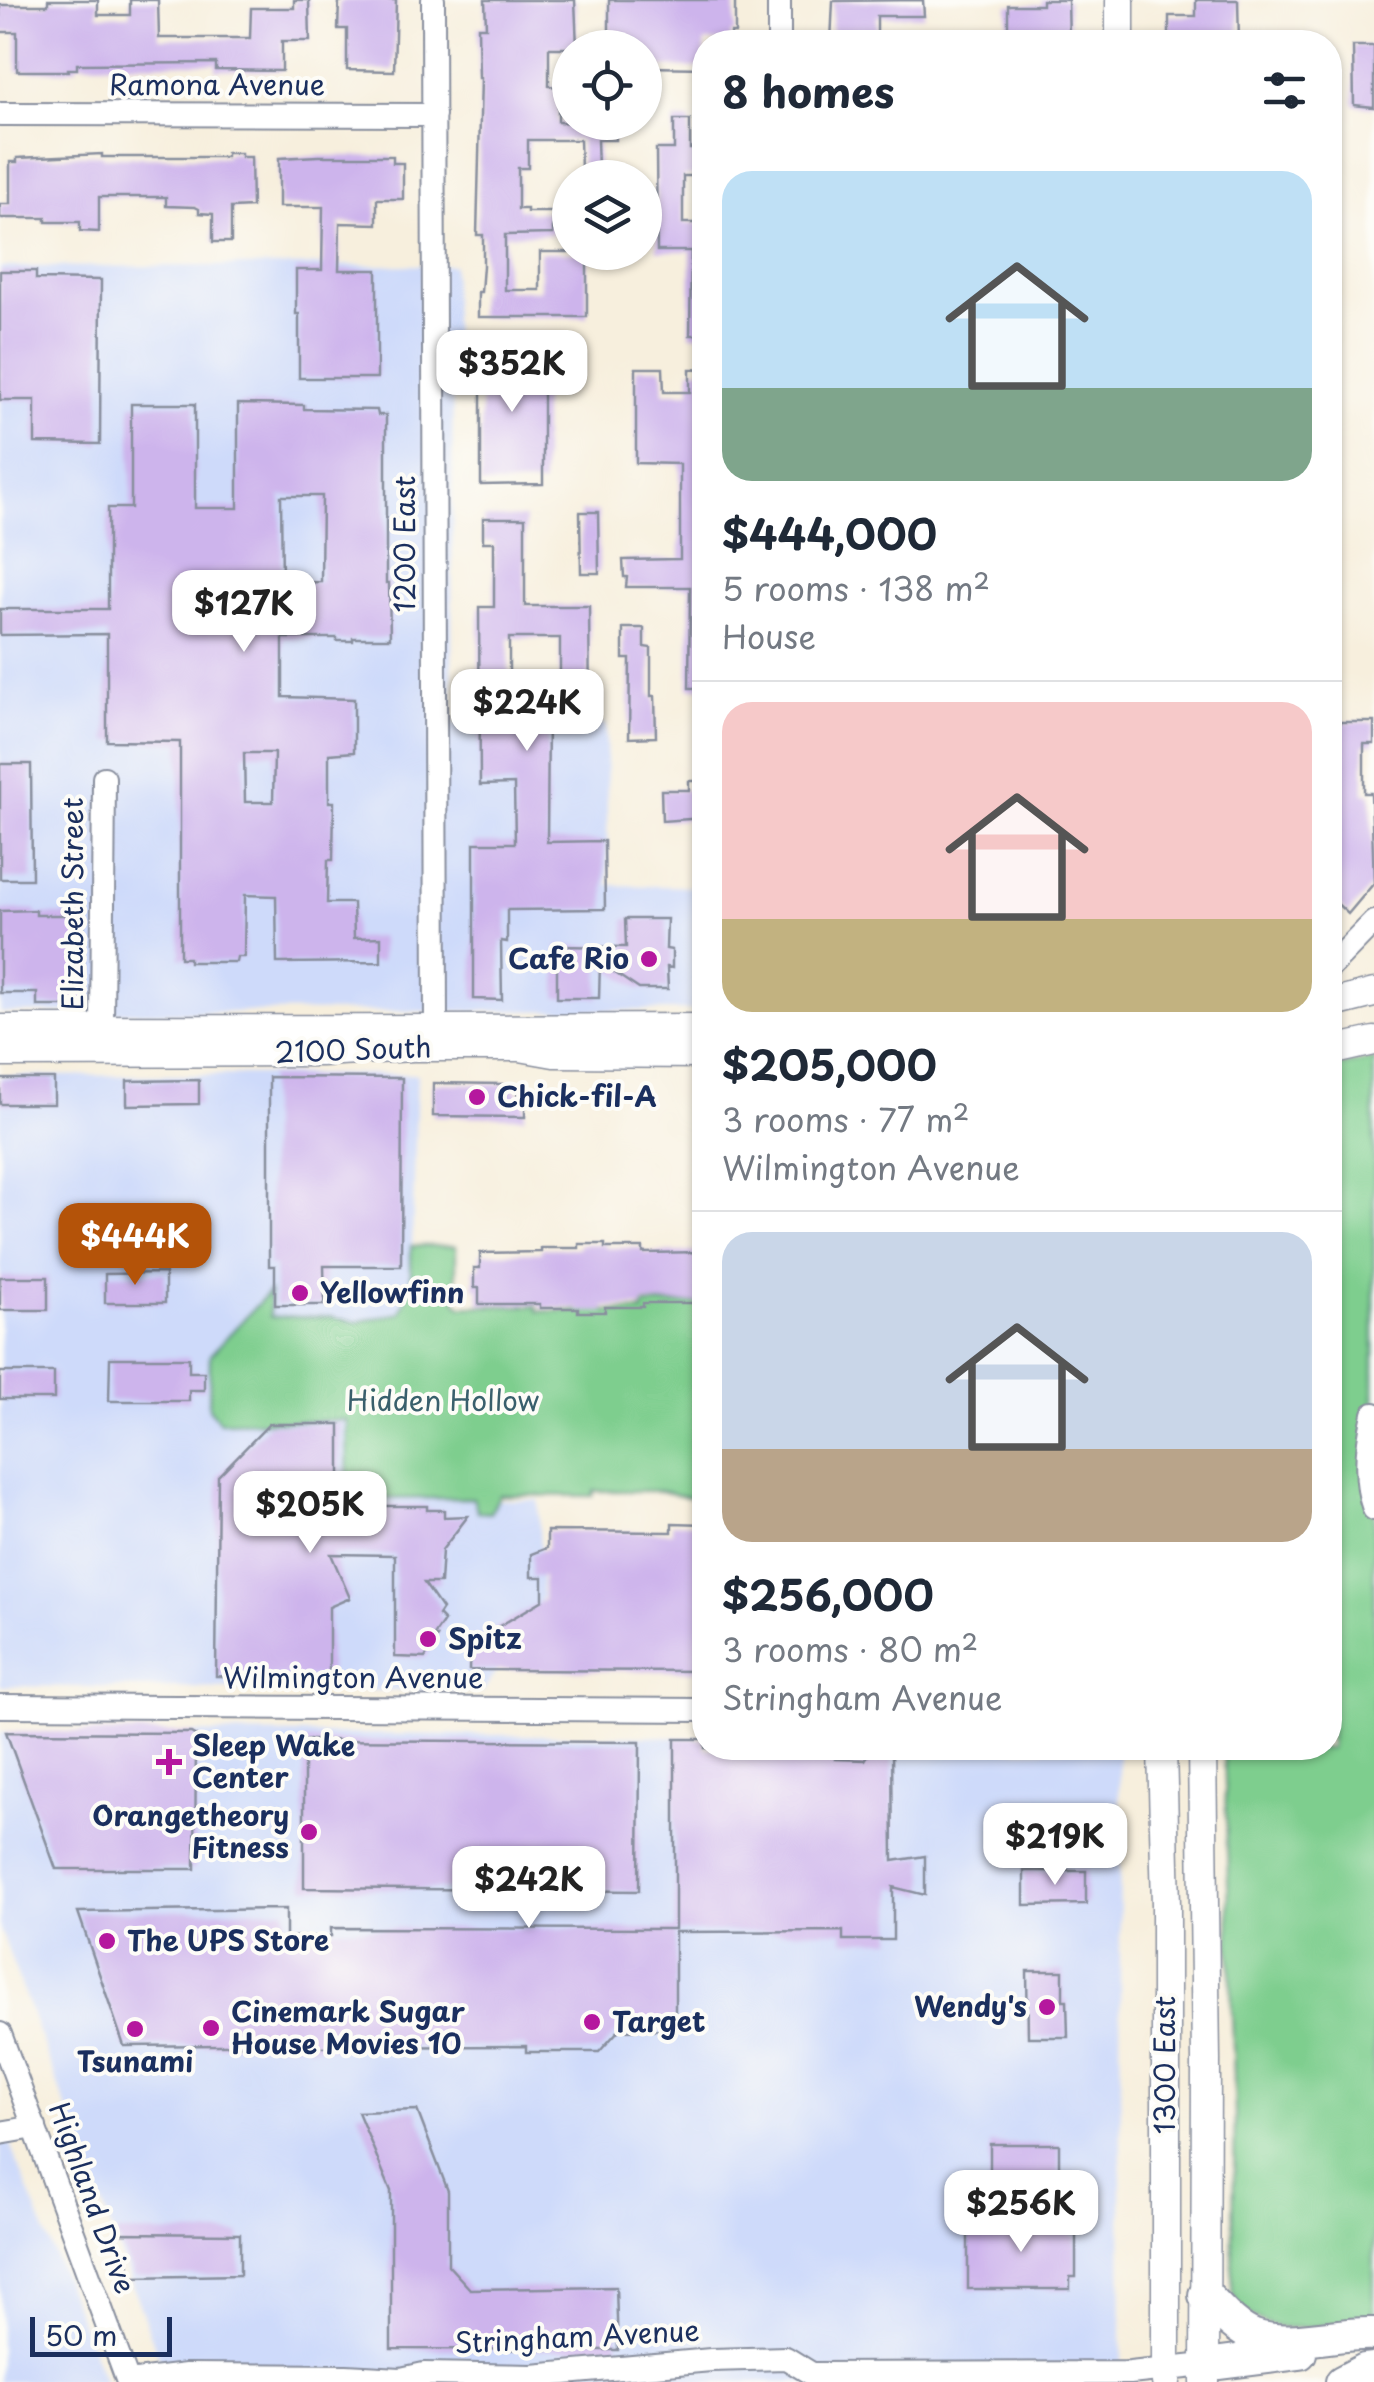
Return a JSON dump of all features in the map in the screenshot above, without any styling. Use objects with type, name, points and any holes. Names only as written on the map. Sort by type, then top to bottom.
[{"type":"highway","points":[[1205,2296],[1234,2325],[1255,2336],[1282,2341],[1374,2334]]},
{"type":"highway","points":[[1205,2373],[1243,2362],[1374,2342]]},
{"type":"highway","points":[[1342,2382],[1374,2369]]},
{"type":"main road","points":[[1120,0],[1120,30]]},
{"type":"main road","points":[[1342,1001],[1374,993]]},
{"type":"main road","name":"2100 South","points":[[0,1030],[692,1028]]},
{"type":"main road","points":[[232,1052],[233,1045],[241,1041],[310,1040],[320,1031]]},
{"type":"main road","points":[[593,1054],[606,1045],[625,1041],[692,1040]]},
{"type":"main road","points":[[1342,1049],[1374,1041]]},
{"type":"main road","name":"2100 South","points":[[0,1053],[520,1047],[593,1054],[692,1054]]},
{"type":"main road","name":"1300 East","points":[[1162,1760],[1166,2375]]},
{"type":"main road","name":"1300 East","points":[[1202,1760],[1205,2373]]},
{"type":"street","name":"1200 East","points":[[434,0],[436,1028]]},
{"type":"street","points":[[779,0],[780,30]]},
{"type":"street","name":"Ramona Avenue","points":[[0,114],[434,116]]},
{"type":"street","name":"Elizabeth Street","points":[[102,1030],[104,778]]},
{"type":"street","points":[[1342,955],[1374,922]]},
{"type":"street","points":[[1372,1421],[1367,1470],[1374,1508]]},
{"type":"street","name":"Wilmington Avenue","points":[[0,1706],[692,1710]]},
{"type":"street","name":"Highland Drive","points":[[0,2034],[128,2382]]},
{"type":"street","points":[[0,2133],[35,2127]]},
{"type":"street","name":"Stringham Avenue","points":[[128,2382],[186,2375],[346,2376],[403,2381],[424,2374],[532,2376],[711,2360],[786,2358],[807,2378],[1205,2373]]},
{"type":"shaded area","points":[[453,265],[452,723],[606,724],[608,885],[692,887],[692,1010],[0,1013],[0,267]]},
{"type":"shaded area","points":[[417,1074],[411,1287],[400,1312],[357,1322],[330,1317],[269,1317],[268,1293],[210,1355],[209,1408],[255,1421],[348,1420],[349,1499],[538,1500],[542,1597],[483,1692],[0,1686],[0,1076]]},
{"type":"shaded area","points":[[0,1732],[648,1736],[692,1738],[692,1760],[1119,1760],[1122,2382],[168,2382],[0,1929]]},
{"type":"shaded area","points":[[0,2119],[105,2382],[0,2382]]},
{"type":"green space","points":[[1374,1059],[1374,2316],[1295,2328],[1258,2320],[1232,2292],[1235,2114],[1224,1760],[1342,1760],[1342,1066]]},
{"type":"green space","name":"Hidden Hollow","points":[[411,1246],[456,1246],[456,1301],[461,1306],[643,1311],[643,1305],[692,1303],[692,1497],[660,1491],[594,1491],[593,1496],[500,1495],[490,1513],[478,1512],[473,1498],[348,1499],[347,1420],[220,1422],[209,1408],[210,1355],[269,1292],[270,1317],[330,1317],[357,1322],[400,1313],[411,1287]]},
{"type":"building","points":[[48,0],[98,0],[98,15],[130,15],[130,0],[158,0],[159,38],[250,38],[251,8],[294,8],[294,0],[309,0],[310,41],[282,41],[282,71],[216,70],[216,63],[77,64],[77,69],[68,71],[17,71],[17,32],[0,32],[0,5],[48,5]]},
{"type":"building","points":[[396,0],[394,71],[347,70],[347,29],[338,29],[339,2]]},
{"type":"building","points":[[485,0],[575,0],[576,30],[552,30],[549,48],[552,140],[528,140],[528,168],[518,168],[518,209],[552,212],[552,234],[505,235],[505,290],[540,290],[540,252],[552,252],[552,270],[587,270],[587,317],[478,317],[483,235],[477,235],[481,78],[478,27],[486,27]]},
{"type":"building","points":[[609,0],[735,0],[735,30],[692,30],[692,68],[662,67],[662,30],[609,30]]},
{"type":"building","points":[[923,0],[924,16],[877,16],[877,30],[832,30],[833,1]]},
{"type":"building","points":[[1042,0],[1068,0],[1069,30],[1008,30],[1008,5],[1042,5]]},
{"type":"building","points":[[1196,0],[1238,0],[1239,30],[1169,30],[1169,16],[1196,16]]},
{"type":"building","points":[[1353,46],[1374,46],[1374,107],[1354,105]]},
{"type":"building","points":[[674,120],[690,120],[692,176],[683,176],[683,223],[692,223],[692,335],[691,251],[662,251],[662,160],[656,160],[656,149],[674,149]]},
{"type":"building","points":[[580,140],[597,140],[598,160],[581,160]]},
{"type":"building","points":[[226,153],[251,157],[252,207],[231,208],[231,242],[213,242],[213,214],[199,213],[195,207],[166,206],[166,197],[99,197],[99,232],[80,231],[80,222],[0,218],[0,204],[10,204],[10,162],[17,162],[17,158],[102,154],[226,157]]},
{"type":"building","points":[[393,156],[393,163],[403,163],[403,199],[377,199],[377,224],[340,223],[339,270],[377,270],[377,378],[299,378],[296,270],[322,270],[323,207],[279,207],[279,158]]},
{"type":"building","points":[[0,271],[36,271],[36,279],[101,280],[100,444],[35,443],[35,400],[0,400]]},
{"type":"building","points":[[481,345],[543,345],[543,484],[481,485]]},
{"type":"building","points":[[636,368],[663,368],[664,392],[690,392],[692,369],[692,688],[690,587],[626,587],[623,560],[680,559],[680,464],[636,463]]},
{"type":"building","points":[[131,404],[195,404],[195,508],[238,508],[238,404],[377,410],[378,415],[386,415],[386,583],[390,638],[283,638],[283,697],[354,699],[354,752],[329,754],[329,802],[334,802],[333,860],[328,860],[327,903],[353,903],[354,938],[381,937],[381,962],[277,963],[276,896],[245,895],[244,957],[237,957],[236,962],[189,962],[189,958],[180,958],[180,742],[107,741],[107,634],[0,635],[0,609],[108,609],[108,508],[131,508]],"holes":[[[281,496],[322,496],[321,582],[282,583]],[[244,753],[274,753],[273,802],[245,802]]]},
{"type":"building","points":[[580,512],[598,512],[599,573],[581,573]]},
{"type":"building","points":[[483,518],[525,518],[525,606],[589,606],[590,715],[548,715],[547,842],[604,841],[605,909],[507,910],[507,942],[501,941],[502,1000],[474,999],[474,843],[515,843],[514,784],[480,785],[479,607],[494,607],[494,542],[483,542]],"holes":[[[509,638],[560,638],[560,685],[509,685]]]},
{"type":"building","points":[[623,628],[644,628],[644,647],[651,648],[656,737],[629,738],[630,659],[623,659]]},
{"type":"building","points":[[1342,722],[1374,722],[1374,744],[1364,744],[1364,793],[1371,793],[1374,883],[1348,914],[1342,908]]},
{"type":"building","points":[[0,764],[31,764],[32,879],[0,879]]},
{"type":"building","points":[[692,781],[692,819],[662,821],[661,790],[689,790]]},
{"type":"building","points":[[36,910],[36,915],[84,915],[84,1006],[37,1006],[37,993],[0,993],[0,911]]},
{"type":"building","points":[[625,919],[667,919],[666,949],[672,950],[672,968],[667,967],[668,989],[639,989],[600,963],[599,998],[557,998],[557,946],[626,947]]},
{"type":"building","points":[[269,1077],[402,1078],[401,1266],[324,1266],[325,1305],[275,1305],[275,1266],[269,1266]]},
{"type":"building","points":[[0,1079],[54,1079],[54,1104],[0,1104]]},
{"type":"building","points":[[199,1080],[199,1104],[127,1105],[127,1081]]},
{"type":"building","points":[[433,1083],[514,1087],[525,1104],[525,1117],[433,1116]]},
{"type":"building","points":[[579,1244],[605,1244],[605,1248],[643,1248],[643,1253],[692,1252],[692,1303],[643,1303],[643,1307],[605,1307],[605,1312],[540,1308],[540,1304],[479,1304],[474,1268],[480,1268],[480,1253],[579,1248]]},
{"type":"building","points":[[165,1273],[165,1303],[105,1303],[105,1274]]},
{"type":"building","points":[[0,1277],[48,1277],[48,1310],[0,1310]]},
{"type":"building","points":[[110,1358],[189,1358],[189,1372],[204,1372],[204,1390],[189,1390],[189,1401],[109,1401]]},
{"type":"building","points":[[0,1372],[54,1372],[54,1399],[0,1399]]},
{"type":"building","points":[[269,1424],[340,1424],[340,1506],[427,1506],[427,1510],[444,1510],[444,1517],[468,1516],[442,1550],[440,1583],[424,1583],[442,1609],[438,1615],[444,1621],[425,1658],[395,1657],[395,1555],[331,1554],[350,1598],[329,1607],[329,1677],[216,1676],[218,1476]]},
{"type":"building","points":[[672,1523],[692,1524],[692,1671],[469,1670],[470,1637],[491,1637],[491,1631],[543,1600],[543,1577],[531,1577],[531,1554],[547,1548],[547,1531],[672,1532]]},
{"type":"building","points":[[6,1732],[196,1736],[195,1869],[56,1869]]},
{"type":"building","points":[[675,1739],[692,1739],[692,1760],[892,1760],[893,1861],[925,1856],[925,1895],[893,1887],[893,1940],[843,1940],[843,1931],[675,1932],[675,2029],[619,2030],[599,2052],[526,2052],[526,2046],[124,2046],[78,1912],[286,1909],[286,1937],[331,1936],[331,1928],[675,1929]]},
{"type":"building","points":[[304,1740],[640,1742],[639,1891],[304,1888]]},
{"type":"building","points":[[1024,1871],[1086,1871],[1086,1904],[1024,1905]]},
{"type":"building","name":"Wendy's","points":[[1027,1971],[1063,1971],[1068,2037],[1028,2037]]},
{"type":"building","points":[[417,2110],[448,2191],[448,2265],[470,2289],[616,2287],[618,2350],[391,2349],[391,2191],[358,2112]]},
{"type":"building","points":[[990,2144],[1059,2144],[1059,2193],[990,2193]]},
{"type":"building","points":[[968,2222],[1071,2222],[1071,2235],[1076,2235],[1076,2277],[1070,2277],[1070,2289],[968,2289]]},
{"type":"building","points":[[115,2233],[240,2234],[240,2275],[134,2277]]},
{"type":"place","name":"Cafe Rio","points":[[649,959]]},
{"type":"place","name":"Chick-fil-A","points":[[477,1097]]},
{"type":"place","name":"Yellowfinn","points":[[300,1293]]},
{"type":"place","name":"Spitz","points":[[428,1639]]},
{"type":"place","name":"Sleep Wake Center","points":[[169,1762]]},
{"type":"place","name":"Orangetheory Fitness","points":[[309,1832]]},
{"type":"place","name":"The UPS Store","points":[[107,1941]]},
{"type":"place","name":"Wendy's","points":[[1047,2007]]},
{"type":"place","name":"Target","points":[[592,2022]]},
{"type":"place","name":"Cinemark Sugar House Movies 10","points":[[211,2028]]},
{"type":"place","name":"Tsunami","points":[[135,2029]]}]
